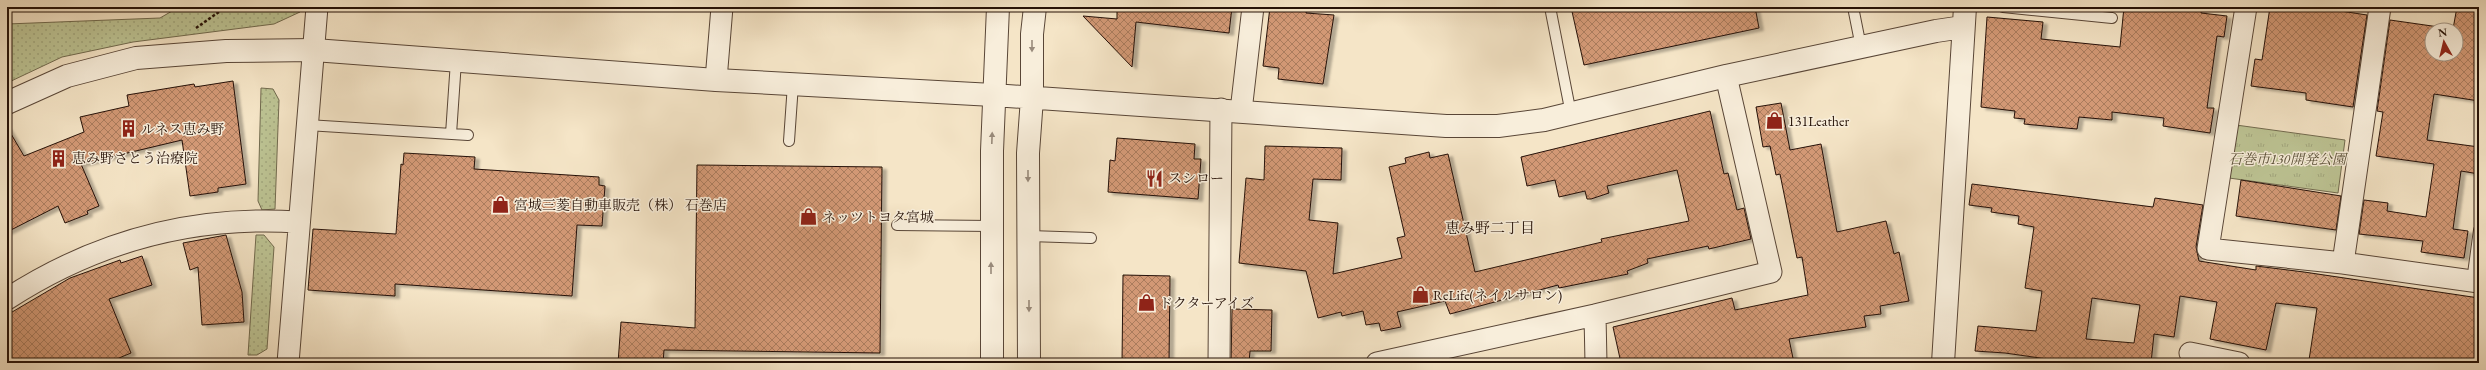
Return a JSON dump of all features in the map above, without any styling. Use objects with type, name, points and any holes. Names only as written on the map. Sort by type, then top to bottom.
[{"type":"street","points":[[288,363],[298,222],[317,7]]},
{"type":"street","points":[[716,80],[722,7]]},
{"type":"street","points":[[992,363],[991,226],[993,95],[998,7]]},
{"type":"street","points":[[1029,363],[1028,153],[1032,98],[1032,34],[1035,7]]},
{"type":"street","points":[[1219,363],[1231,110],[1253,7]]},
{"type":"street","points":[[2246,7],[2208,249],[2343,263],[2475,282]]},
{"type":"street","points":[[2343,263],[2380,7]]},
{"type":"street","points":[[7,103],[67,76],[136,58],[242,50],[314,50],[716,80],[993,95],[1454,126],[1498,126],[1544,120],[1726,76],[1861,47],[1964,17],[1943,363]]},
{"type":"street","points":[[1377,363],[1595,315],[1771,272],[1726,76]]},
{"type":"street","points":[[7,299],[64,265],[124,242],[195,226],[234,222],[298,222]]},
{"type":"street","points":[[1595,315],[1596,363]]},
{"type":"street","points":[[2190,353],[2239,363]]},
{"type":"lane","points":[[1550,7],[1571,114]]},
{"type":"lane","points":[[1853,7],[1861,47]]},
{"type":"lane","points":[[2002,7],[2112,18]]},
{"type":"lane","points":[[451,134],[456,61]]},
{"type":"lane","points":[[789,141],[794,84]]},
{"type":"lane","points":[[307,124],[468,135]]},
{"type":"lane","points":[[897,225],[991,226]]},
{"type":"lane","points":[[2475,282],[2479,230]]},
{"type":"lane","points":[[1028,236],[1091,238]]},
{"type":"path","points":[[195,29],[226,7]]},
{"type":"green space","points":[[179,7],[300,7],[300,12],[274,24],[133,42],[62,57],[7,83],[7,24],[160,18]]},
{"type":"green space","points":[[261,88],[273,89],[279,100],[275,209],[262,210],[258,201]]},
{"type":"green space","name":"石巻市130開発公園","points":[[2236,125],[2345,140],[2338,193],[2229,178]]},
{"type":"green space","points":[[256,235],[264,235],[274,247],[267,349],[257,355],[248,355]]},
{"type":"building","points":[[1117,7],[1232,7],[1229,33],[1136,22],[1132,67],[1083,16],[1117,19]]},
{"type":"building","points":[[1270,7],[1307,7],[1306,13],[1334,15],[1323,84],[1278,79],[1279,68],[1263,66]]},
{"type":"building","points":[[1571,7],[1755,7],[1759,28],[1584,65]]},
{"type":"building","points":[[2124,7],[2202,7],[2201,13],[2227,16],[2224,37],[2217,36],[2207,108],[2214,108],[2210,133],[2163,126],[2164,118],[2112,112],[2112,120],[2079,117],[2077,129],[2024,124],[2025,119],[2014,118],[2015,111],[1981,107],[1987,17],[2043,22],[2041,39],[2120,47]]},
{"type":"building","points":[[2270,7],[2314,7],[2367,15],[2353,107],[2306,100],[2306,93],[2251,86],[2255,59],[2262,60]]},
{"type":"building","points":[[2457,7],[2479,7],[2479,101],[2434,94],[2427,140],[2479,147],[2479,174],[2461,171],[2453,229],[2468,231],[2464,258],[2421,252],[2423,241],[2359,234],[2364,200],[2388,203],[2387,211],[2426,217],[2434,164],[2376,156],[2383,112],[2377,111],[2390,20],[2424,25],[2424,62],[2464,62],[2464,22],[2454,22]]},
{"type":"building","points":[[233,81],[246,184],[218,188],[218,192],[190,196],[182,140],[81,164],[99,206],[87,211],[88,214],[65,223],[58,206],[7,232],[7,127],[24,156],[84,132],[80,117],[129,106],[127,95],[194,84],[195,87]]},
{"type":"building","points":[[1781,103],[1790,150],[1821,144],[1837,232],[1886,221],[1894,254],[1899,252],[1909,301],[1880,306],[1881,314],[1864,316],[1866,327],[1789,339],[1794,363],[1621,363],[1613,327],[1732,298],[1735,310],[1808,295],[1802,257],[1797,258],[1780,174],[1776,175],[1770,146],[1763,147],[1756,107]]},
{"type":"building","points":[[1710,111],[1724,174],[1728,173],[1737,210],[1744,208],[1751,239],[1709,249],[1708,246],[1647,259],[1648,263],[1627,271],[1628,274],[1559,288],[1558,285],[1450,314],[1445,301],[1397,312],[1401,327],[1381,331],[1379,323],[1366,325],[1363,311],[1342,316],[1341,312],[1318,318],[1306,271],[1239,263],[1246,178],[1264,180],[1265,146],[1342,148],[1341,180],[1313,179],[1309,220],[1338,223],[1333,274],[1402,258],[1397,238],[1405,236],[1389,167],[1406,163],[1405,158],[1429,152],[1430,158],[1448,154],[1475,272],[1602,242],[1601,239],[1689,221],[1677,170],[1607,186],[1609,193],[1591,199],[1587,199],[1585,191],[1559,197],[1555,180],[1527,186],[1521,157]]},
{"type":"building","points":[[1117,138],[1195,144],[1194,159],[1201,159],[1198,199],[1108,192],[1110,160],[1115,161]]},
{"type":"building","points":[[404,153],[475,157],[474,169],[599,177],[599,185],[605,186],[602,226],[577,225],[572,296],[395,284],[395,296],[308,290],[313,229],[396,234],[401,164],[403,165]]},
{"type":"building","points":[[697,165],[882,167],[880,353],[664,350],[663,363],[618,363],[621,322],[695,328]]},
{"type":"building","points":[[2241,180],[2341,196],[2336,230],[2236,216]]},
{"type":"building","points":[[1972,184],[2153,207],[2155,198],[2203,205],[2196,247],[2199,261],[2256,270],[2256,266],[2304,272],[2479,298],[2479,363],[2377,363],[2349,359],[2349,363],[2331,363],[2309,360],[2317,308],[2276,303],[2266,350],[2210,339],[2217,302],[2180,296],[2174,337],[2154,334],[2151,363],[2075,363],[2005,353],[1975,351],[1978,326],[2036,331],[2042,291],[2025,288],[2034,227],[2018,224],[2019,216],[1991,212],[1992,208],[1969,205]],"holes":[[[2092,298],[2140,305],[2134,343],[2086,339]]]},
{"type":"building","points":[[226,235],[242,292],[244,322],[202,325],[198,267],[190,270],[183,243]]},
{"type":"building","points":[[142,256],[152,285],[109,299],[131,353],[107,363],[7,363],[7,315],[70,278],[120,260],[121,263]]},
{"type":"building","points":[[1123,275],[1170,276],[1169,363],[1122,363]]},
{"type":"building","points":[[1232,309],[1272,310],[1271,351],[1250,351],[1249,363],[1231,363]]},
{"type":"place","name":"131Leather","points":[[1775,121]]},
{"type":"place","name":"ルネス恵み野","points":[[128,129]]},
{"type":"place","name":"恵み野さとう治療院","points":[[59,158]]},
{"type":"place","name":"スシロー","points":[[1155,178]]},
{"type":"place","name":"宮城三菱自動車販売（株） 石巻店","points":[[501,205]]},
{"type":"place","name":"ネッツトヨタ宮城","points":[[809,217]]},
{"type":"place","name":"ReLife(ネイルサロン)","points":[[1420,295]]},
{"type":"place","name":"ドクターアイズ","points":[[1146,303]]},
{"type":"district","name":"恵み野二丁目","points":[[1490,228]]}]
